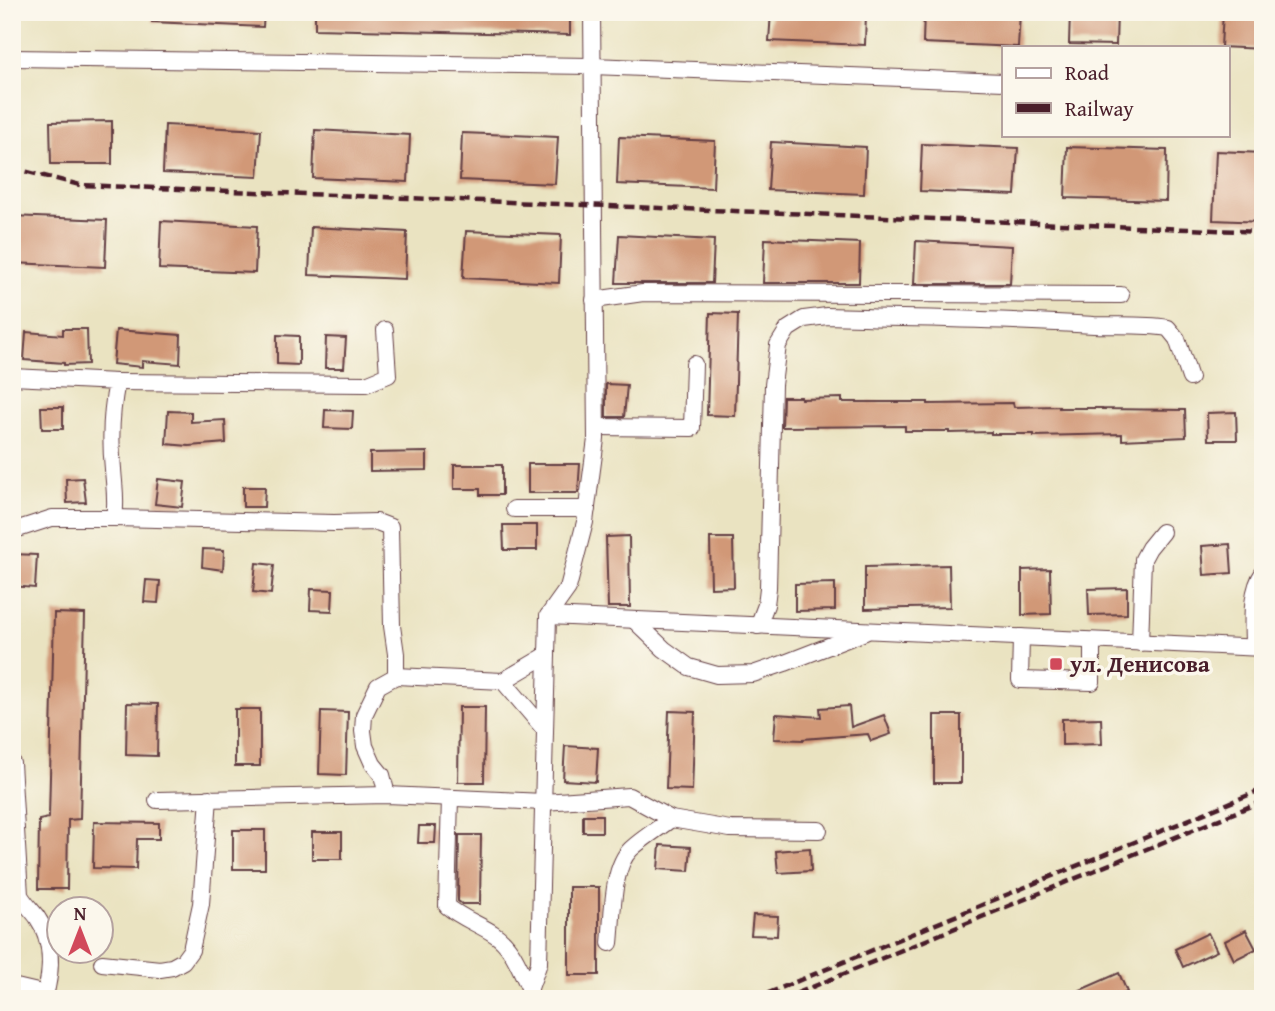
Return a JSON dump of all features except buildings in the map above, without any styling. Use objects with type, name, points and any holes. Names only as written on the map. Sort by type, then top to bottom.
[{"type":"street","points":[[528,994],[539,963],[548,616],[568,588],[585,522],[596,439],[592,12]]},
{"type":"street","points":[[12,58],[592,66],[1002,82]]},
{"type":"street","points":[[594,300],[643,293],[1121,295]]},
{"type":"street","points":[[758,626],[766,605],[768,588],[773,385],[778,345],[788,329],[804,318],[827,316],[1122,326],[1149,324],[1168,328],[1177,339],[1189,378]]},
{"type":"street","points":[[12,377],[117,382],[366,384],[388,375],[385,330]]},
{"type":"street","points":[[596,427],[692,428],[694,364]]},
{"type":"street","points":[[114,518],[117,503],[111,435],[117,382]]},
{"type":"street","points":[[514,509],[587,509]]},
{"type":"street","points":[[12,531],[52,518],[377,522],[390,527],[396,676]]},
{"type":"street","points":[[1140,643],[1143,559],[1163,532]]},
{"type":"street","points":[[548,616],[1258,647],[1253,610],[1257,581],[1263,573]]},
{"type":"street","points":[[634,620],[664,649],[689,667],[717,675],[753,674],[870,630]]},
{"type":"street","points":[[1021,637],[1020,680],[1092,682],[1093,641]]},
{"type":"street","points":[[387,795],[382,775],[373,764],[365,746],[363,731],[364,715],[378,686],[396,676],[503,681],[547,655]]},
{"type":"street","points":[[503,681],[545,730]]},
{"type":"street","points":[[12,763],[20,895],[47,936],[50,956],[49,984],[45,997],[12,986]]},
{"type":"street","points":[[157,800],[387,795],[544,802],[629,796],[671,819],[730,829],[819,830]]},
{"type":"street","points":[[450,797],[447,906],[496,935],[508,947],[528,994]]},
{"type":"street","points":[[116,964],[160,969],[172,967],[183,961],[191,950],[201,904],[209,799]]},
{"type":"street","points":[[610,943],[621,864],[629,850],[671,819]]},
{"type":"railway","points":[[12,168],[80,185],[1263,232]]},
{"type":"railway","points":[[754,999],[1263,789]]},
{"type":"railway","points":[[783,999],[1263,801]]},
{"type":"place","name":"ул. Денисова","points":[[1056,664]]}]
